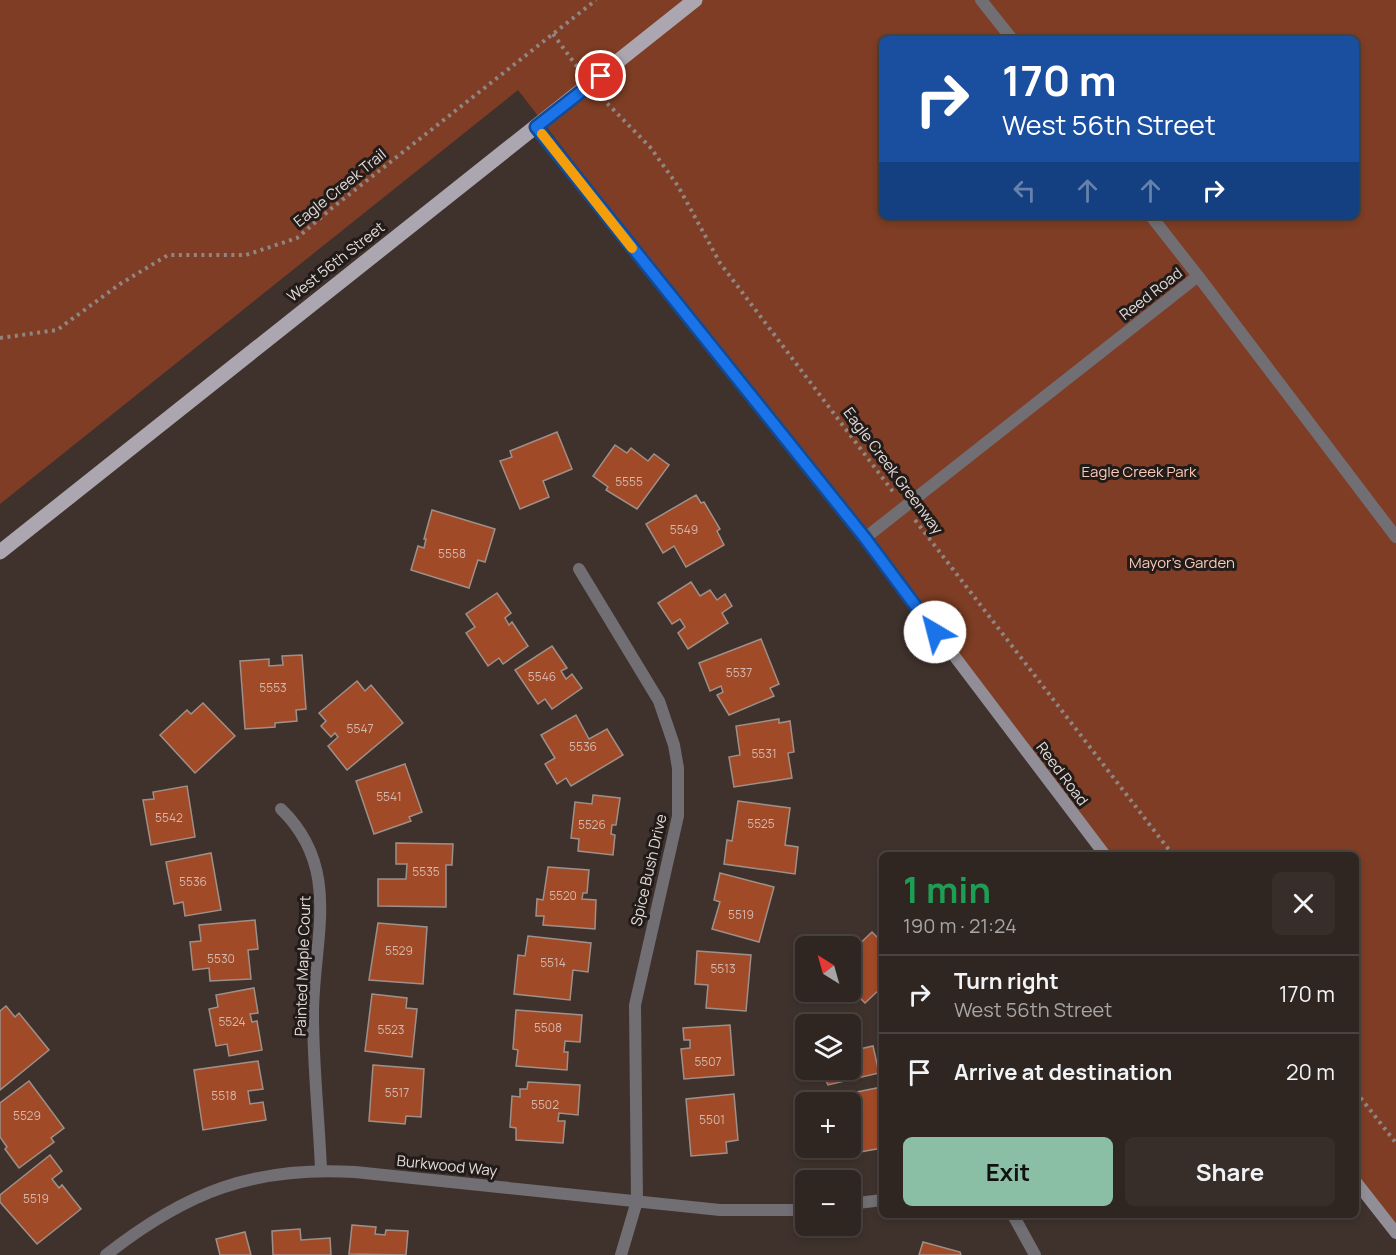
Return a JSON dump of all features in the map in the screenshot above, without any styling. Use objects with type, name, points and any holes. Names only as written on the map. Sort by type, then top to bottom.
[{"type":"main road","name":"West 56th Street","points":[[0,552],[695,0]]},
{"type":"main road","name":"Reed Road","points":[[536,127],[865,538],[1103,852]]},
{"type":"main road","points":[[1359,1186],[1396,1233]]},
{"type":"street","points":[[981,0],[1010,36]]},
{"type":"street","points":[[1153,219],[1198,276]]},
{"type":"street","name":"Reed Road","points":[[865,538],[1198,276],[1396,537]]},
{"type":"street","name":"Spice Bush Drive","points":[[579,569],[659,700],[674,745],[678,768],[678,816],[635,1005],[637,1201],[621,1255]]},
{"type":"street","name":"Painted Maple Court","points":[[281,809],[299,832],[310,852],[322,898],[313,1015],[321,1170]]},
{"type":"street","name":"Burkwood Way","points":[[106,1255],[152,1220],[216,1189],[262,1176],[321,1170],[743,1211],[795,1210]]},
{"type":"street","points":[[861,1203],[879,1200]]},
{"type":"street","points":[[1015,1218],[1035,1255]]},
{"type":"path","name":"Eagle Creek Trail","points":[[0,338],[57,330],[120,284],[168,255],[246,255],[297,238],[596,0]]},
{"type":"path","points":[[553,34],[574,63]]},
{"type":"path","name":"Eagle Creek Greenway","points":[[602,99],[650,147],[678,186],[720,263],[1171,852]]},
{"type":"path","points":[[1359,1096],[1396,1143]]},
{"type":"green space","name":"Eagle Creek Park","points":[[0,0],[1396,0],[1396,1224],[1359,1177],[1359,852],[1108,852],[518,90],[0,504]]},
{"type":"building","points":[[557,432],[572,469],[543,481],[549,497],[520,509],[500,461],[512,457],[510,451]]},
{"type":"building","points":[[615,445],[627,453],[631,448],[648,461],[654,454],[669,465],[637,509],[606,490],[608,487],[593,476]]},
{"type":"building","points":[[696,495],[701,503],[704,502],[720,529],[717,531],[724,545],[686,567],[674,546],[663,553],[646,524]]},
{"type":"building","points":[[432,510],[495,529],[485,562],[478,560],[469,588],[411,570],[418,546],[424,548],[426,539],[424,539]]},
{"type":"building","points":[[691,582],[700,596],[710,590],[717,600],[725,594],[732,606],[722,613],[728,623],[688,649],[678,633],[685,627],[680,619],[672,624],[658,603]]},
{"type":"building","points":[[497,593],[511,613],[505,618],[509,625],[512,622],[528,646],[503,664],[499,658],[488,666],[466,633],[475,627],[466,614]]},
{"type":"building","points":[[761,639],[779,684],[770,688],[774,696],[729,715],[717,695],[723,692],[721,686],[710,691],[699,663]]},
{"type":"building","points":[[552,646],[567,668],[561,671],[566,679],[572,674],[582,688],[552,709],[545,699],[538,704],[515,670]]},
{"type":"building","points":[[302,655],[306,709],[296,710],[297,721],[275,723],[275,727],[245,729],[240,661],[269,659],[269,666],[283,665],[282,656]]},
{"type":"building","points":[[357,681],[365,691],[371,685],[403,723],[347,770],[328,746],[338,737],[335,733],[331,737],[321,726],[326,721],[319,713]]},
{"type":"building","points":[[203,703],[235,736],[195,773],[160,735],[187,710],[191,714]]},
{"type":"building","points":[[576,715],[589,739],[607,729],[623,755],[571,786],[566,778],[557,784],[545,764],[555,758],[541,735]]},
{"type":"building","points":[[779,719],[779,723],[790,721],[794,752],[788,753],[792,778],[734,787],[729,757],[740,755],[736,726]]},
{"type":"building","points":[[405,764],[422,812],[409,817],[411,821],[374,834],[356,781]]},
{"type":"building","points":[[187,786],[195,837],[151,845],[143,800],[154,799],[153,792]]},
{"type":"building","points":[[593,795],[620,798],[616,825],[612,825],[611,834],[615,835],[613,855],[578,851],[579,839],[571,838],[575,802],[592,804]]},
{"type":"building","points":[[738,801],[790,808],[785,845],[798,847],[795,874],[724,864],[727,840],[732,841]]},
{"type":"building","points":[[396,843],[453,844],[452,865],[446,865],[446,907],[378,906],[378,879],[406,879],[407,864],[396,864]]},
{"type":"building","points":[[211,853],[221,910],[185,916],[183,902],[174,904],[166,862]]},
{"type":"building","points":[[548,867],[589,870],[587,893],[583,893],[582,899],[596,900],[595,929],[543,925],[544,916],[536,916],[537,899],[543,900]]},
{"type":"building","points":[[720,873],[774,887],[759,942],[712,929],[720,902],[714,900]]},
{"type":"building","points":[[255,920],[258,949],[248,950],[251,979],[210,981],[209,968],[193,970],[190,942],[201,941],[199,925]]},
{"type":"building","points":[[378,923],[427,927],[423,984],[369,980]]},
{"type":"building","points":[[872,932],[879,939],[879,990],[865,1003],[861,999],[861,942]]},
{"type":"building","points":[[528,936],[591,943],[588,972],[573,970],[570,1000],[514,994],[518,955],[525,956]]},
{"type":"building","points":[[697,951],[751,955],[746,1011],[706,1008],[708,985],[695,984]]},
{"type":"building","points":[[254,988],[258,1013],[250,1014],[252,1022],[257,1021],[262,1050],[229,1056],[227,1044],[216,1046],[209,1009],[218,1007],[216,995]]},
{"type":"building","points":[[372,994],[407,998],[406,1008],[417,1009],[412,1057],[365,1051]]},
{"type":"building","points":[[6,1006],[15,1017],[19,1013],[49,1050],[0,1090],[0,1011]]},
{"type":"building","points":[[516,1010],[582,1015],[580,1042],[565,1041],[564,1052],[568,1052],[567,1070],[516,1066],[518,1050],[513,1049]]},
{"type":"building","points":[[730,1025],[734,1075],[684,1079],[681,1049],[690,1048],[690,1040],[684,1040],[683,1028]]},
{"type":"building","points":[[873,1046],[879,1073],[861,1077],[861,1049]]},
{"type":"building","points":[[258,1061],[263,1089],[248,1091],[250,1104],[263,1102],[266,1120],[203,1130],[194,1070]]},
{"type":"building","points":[[373,1065],[424,1069],[421,1117],[406,1116],[405,1124],[369,1121]]},
{"type":"building","points":[[826,1080],[849,1080],[828,1085]]},
{"type":"building","points":[[29,1081],[64,1128],[51,1138],[54,1142],[19,1168],[5,1149],[7,1147],[0,1137],[0,1103]]},
{"type":"building","points":[[528,1082],[580,1085],[578,1115],[559,1113],[558,1121],[565,1121],[563,1143],[516,1140],[516,1128],[510,1127],[512,1096],[520,1097],[520,1089],[527,1089]]},
{"type":"building","points":[[879,1088],[879,1149],[861,1152],[861,1092],[856,1092]]},
{"type":"building","points":[[734,1094],[738,1140],[726,1142],[727,1153],[691,1156],[686,1099]]},
{"type":"building","points":[[50,1155],[62,1171],[52,1179],[59,1188],[62,1185],[81,1209],[37,1244],[0,1202],[0,1195]]},
{"type":"building","points":[[352,1225],[376,1227],[375,1234],[385,1235],[386,1230],[408,1231],[406,1255],[349,1254]]},
{"type":"building","points":[[300,1229],[301,1240],[330,1238],[331,1255],[273,1255],[272,1231]]},
{"type":"building","points":[[245,1232],[251,1255],[220,1255],[216,1239]]},
{"type":"building","points":[[923,1242],[960,1252],[961,1255],[919,1255]]},
{"type":"slow traffic","points":[[542,134],[632,248]]},
{"type":"route","points":[[601,76],[536,127],[865,538],[935,632]]},
{"type":"park label","name":"Mayor's Garden","points":[[1182,563]]}]
